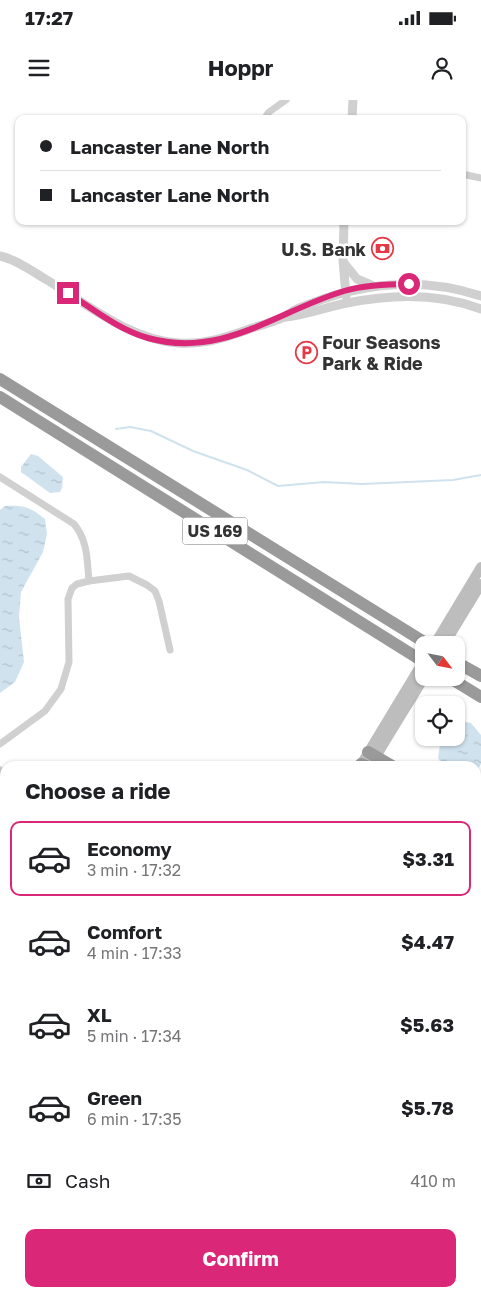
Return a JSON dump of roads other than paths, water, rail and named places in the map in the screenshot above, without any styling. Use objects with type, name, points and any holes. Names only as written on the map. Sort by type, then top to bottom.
[{"type":"highway","name":"US 169","points":[[0,379],[415,636]]},
{"type":"highway","name":"US 169","points":[[0,397],[415,656]]},
{"type":"highway","points":[[465,667],[478,674]]},
{"type":"highway","points":[[463,686],[480,697]]},
{"type":"main road","points":[[446,634],[481,568]]},
{"type":"main road","points":[[446,634],[481,584]]},
{"type":"main road","points":[[368,761],[415,686]]},
{"type":"street","points":[[267,115],[273,108],[286,100]]},
{"type":"street","points":[[352,115],[353,100]]},
{"type":"street","points":[[466,175],[481,178]]},
{"type":"street","points":[[344,225],[346,303]]},
{"type":"street","points":[[0,256],[20,264],[126,328],[146,337],[162,341],[196,344],[212,341],[283,317],[295,310],[346,291],[374,286],[429,285],[456,289],[481,296]]},
{"type":"street","points":[[344,263],[358,279],[374,286]]},
{"type":"street","points":[[283,317],[298,316],[346,303],[390,297],[418,297],[444,300],[481,309]]},
{"type":"street","points":[[0,477],[74,524],[80,531],[86,546],[89,580]]},
{"type":"street","points":[[0,744],[44,711],[61,689],[69,662],[68,593],[77,584],[89,580],[130,576],[147,584],[160,601],[170,650]]},
{"type":"water","points":[[31,454],[38,456],[63,477],[60,492],[50,493],[21,472],[21,467]]},
{"type":"water","points":[[5,506],[22,507],[35,512],[45,519],[47,534],[43,552],[21,592],[19,617],[24,662],[15,682],[0,693],[0,510]]},
{"type":"water","points":[[465,722],[471,723],[481,735],[481,761],[440,761],[438,758],[440,746],[465,746]]},
{"type":"waterway","points":[[116,429],[130,427],[151,431],[193,451],[247,470],[278,486],[324,482],[362,484],[453,480],[481,475]]},
{"type":"place","name":"U.S. Bank","points":[[382,249]]},
{"type":"place","name":"Four Seasons Park & Ride","points":[[306,352]]}]
